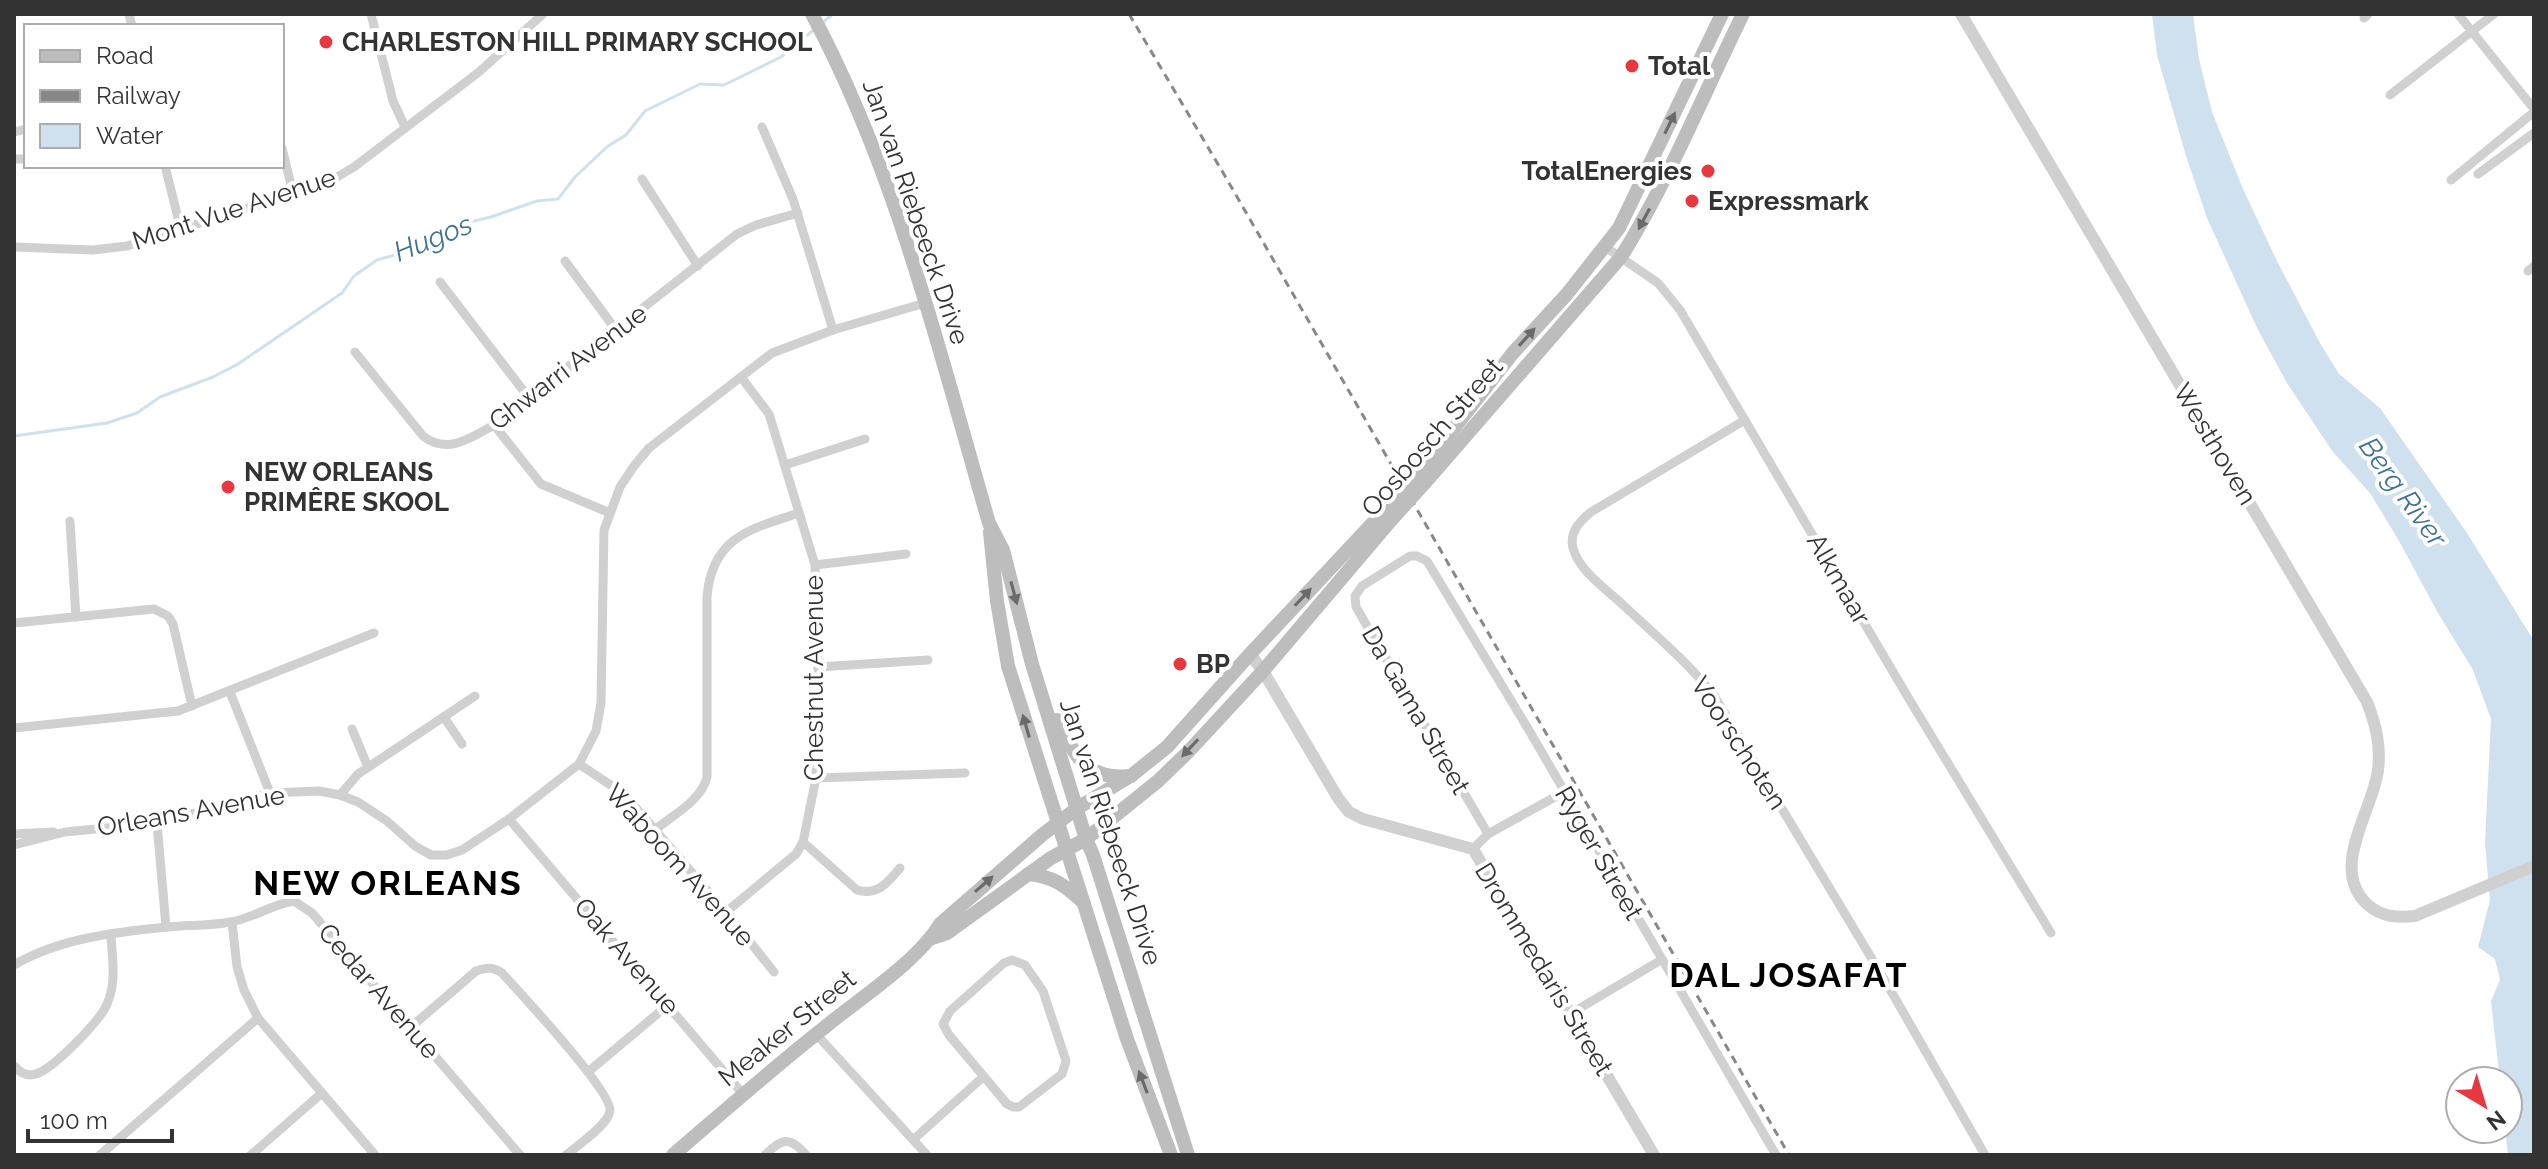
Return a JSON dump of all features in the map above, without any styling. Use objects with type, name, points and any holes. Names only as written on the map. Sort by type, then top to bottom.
[{"type":"main road","name":"Jan van Riebeeck Drive","points":[[812,14],[832,52],[882,172],[925,303],[989,523],[1008,666],[1127,1039],[1171,1155]]},
{"type":"main road","name":"Oosbosch Street","points":[[1428,470],[1512,354],[1567,294],[1619,228],[1721,14]]},
{"type":"main road","name":"Oosbosch Street","points":[[1086,839],[1188,752],[1263,671],[1389,514],[1621,257],[1641,225],[1693,122],[1741,18]]},
{"type":"main road","name":"Oosbosch Street","points":[[1076,809],[1151,762],[1185,729],[1250,654],[1389,514]]},
{"type":"main road","name":"Jan van Riebeeck Drive","points":[[989,523],[1003,550],[1032,664],[1076,809],[1188,1155]]},
{"type":"main road","points":[[1032,664],[1055,717],[1082,763],[1099,775],[1132,775]]},
{"type":"main road","name":"Meaker Street","points":[[673,1155],[905,963],[932,938],[940,924],[985,883],[1076,809]]},
{"type":"main road","name":"Meaker Street","points":[[932,938],[947,933],[1028,874],[1086,839]]},
{"type":"main road","points":[[1028,874],[1046,876],[1064,884],[1085,903]]},
{"type":"street","points":[[371,14],[393,101],[405,127]]},
{"type":"street","name":"Mont Vue Avenue","points":[[14,247],[110,249],[181,230],[327,183],[479,72],[543,14]]},
{"type":"street","points":[[1721,14],[1741,18]]},
{"type":"street","name":"Westhoven","points":[[1961,14],[2367,702],[2378,734],[2379,766],[2352,861],[2354,885],[2359,895],[2381,914],[2402,918],[2426,913],[2534,866]]},
{"type":"street","points":[[2451,180],[2534,110],[2458,14]]},
{"type":"street","points":[[2390,95],[2494,14]]},
{"type":"street","points":[[762,127],[798,213],[833,330]]},
{"type":"street","points":[[2478,174],[2534,133]]},
{"type":"street","points":[[284,156],[293,193]]},
{"type":"street","points":[[166,168],[181,230]]},
{"type":"street","points":[[642,179],[698,266]]},
{"type":"street","name":"Ghwarri Avenue","points":[[355,352],[423,436],[441,445],[454,444],[494,425],[745,228],[798,213]]},
{"type":"street","name":"Alkmaar","points":[[1604,246],[1658,283],[1670,295],[2051,933]]},
{"type":"street","points":[[565,261],[616,330]]},
{"type":"street","points":[[440,282],[529,398]]},
{"type":"street","name":"Orleans Avenue","points":[[14,834],[157,823],[270,793],[319,791],[340,795],[372,810],[415,846],[431,855],[447,855],[462,850],[509,819],[579,764],[596,731],[601,703],[604,530],[620,487],[649,448],[772,353],[833,330],[925,303]]},
{"type":"street","name":"Chestnut Avenue","points":[[741,377],[769,414],[815,565],[818,667],[816,778],[803,842]]},
{"type":"street","name":"Voorschoten","points":[[1745,420],[1591,512],[1575,529],[1573,550],[1587,571],[1689,667],[1715,697],[1887,984],[1985,1155]]},
{"type":"street","points":[[494,425],[541,484],[610,513]]},
{"type":"street","points":[[785,465],[865,439]]},
{"type":"street","points":[[656,829],[699,795],[707,777],[707,597],[708,578],[715,561],[739,535],[799,513]]},
{"type":"street","points":[[70,521],[76,617]]},
{"type":"street","points":[[815,565],[906,554]]},
{"type":"street","name":"Ryger Street","points":[[1362,586],[1410,556],[1427,561],[1776,1155]]},
{"type":"street","name":"Da Gama Street","points":[[1362,586],[1355,596],[1356,607],[1488,834]]},
{"type":"street","points":[[14,623],[154,609],[162,611],[173,624],[192,706]]},
{"type":"street","points":[[14,728],[166,713],[230,692],[374,633]]},
{"type":"street","name":"Drommedaris Street","points":[[1250,654],[1349,812],[1363,819],[1473,849],[1654,1155]]},
{"type":"street","points":[[818,667],[928,660]]},
{"type":"street","points":[[230,692],[270,793]]},
{"type":"street","points":[[340,795],[351,780],[368,767],[475,696]]},
{"type":"street","points":[[444,717],[462,744]]},
{"type":"street","points":[[352,729],[368,767]]},
{"type":"street","name":"Waboom Avenue","points":[[579,764],[617,788],[656,829],[774,972]]},
{"type":"street","points":[[816,778],[965,773]]},
{"type":"street","points":[[1473,849],[1488,834],[1564,792]]},
{"type":"street","name":"Oak Avenue","points":[[509,819],[743,1094]]},
{"type":"street","points":[[157,823],[166,927]]},
{"type":"street","name":"Orleans Avenue","points":[[14,845],[65,832]]},
{"type":"street","points":[[726,912],[786,864],[803,842],[857,890],[865,892],[881,888],[900,868]]},
{"type":"street","name":"Cedar Avenue","points":[[14,965],[52,946],[166,927],[232,922],[294,901],[312,913],[520,1155]]},
{"type":"street","points":[[232,922],[237,967],[258,1018],[375,1155]]},
{"type":"street","points":[[14,1066],[27,1075],[41,1071],[98,1020],[107,1005],[114,978],[111,935]]},
{"type":"street","points":[[1570,1014],[1661,960]]},
{"type":"street","points":[[1018,961],[1025,965],[1043,991],[1066,1061],[1065,1068],[1056,1080],[1019,1107],[1007,1104],[983,1077],[944,1029],[945,1017],[1004,963],[1018,961]]},
{"type":"street","points":[[411,1027],[476,971],[486,967],[502,973],[588,1072],[610,1108],[604,1122],[566,1155]]},
{"type":"street","points":[[588,1072],[669,1004]]},
{"type":"street","points":[[100,1155],[258,1018]]},
{"type":"street","points":[[816,1034],[927,1155]]},
{"type":"street","points":[[914,1139],[983,1077]]},
{"type":"street","points":[[251,1155],[322,1093]]},
{"type":"street","points":[[765,1155],[780,1142],[788,1140],[806,1155]]},
{"type":"water","name":"Berg River","points":[[2152,14],[2193,14],[2199,59],[2212,112],[2243,189],[2320,343],[2339,374],[2380,408],[2467,533],[2534,641],[2534,1155],[2508,1155],[2507,1145],[2524,1145],[2524,1065],[2498,1065],[2491,1001],[2500,980],[2495,959],[2478,947],[2490,900],[2485,843],[2491,719],[2473,670],[2399,541],[2370,493],[2333,452],[2287,383],[2258,330],[2207,218],[2157,55]]},
{"type":"waterway","name":"Hugos","points":[[821,24],[833,14]]},
{"type":"waterway","name":"Hugos","points":[[14,436],[107,423],[137,413],[160,397],[213,377],[238,364],[342,293],[354,276],[377,260],[405,252],[449,227],[537,201],[558,199],[575,177],[608,146],[626,135],[645,111],[700,84],[724,85],[781,57],[816,28]]},
{"type":"railway","points":[[1129,14],[1789,1155]]},
{"type":"place","name":"CHARLESTON HILL PRIMARY SCHOOL","points":[[326,42]]},
{"type":"place","name":"Total","points":[[1632,66]]},
{"type":"place","name":"TotalEnergies","points":[[1708,171]]},
{"type":"place","name":"Expressmark","points":[[1692,201]]},
{"type":"place","name":"NEW ORLEANS PRIMÊRE SKOOL","points":[[228,487]]},
{"type":"place","name":"BP","points":[[1180,664]]},
{"type":"district","name":"NEW ORLEANS","points":[[388,883]]},
{"type":"district","name":"DAL JOSAFAT","points":[[1789,975]]}]
